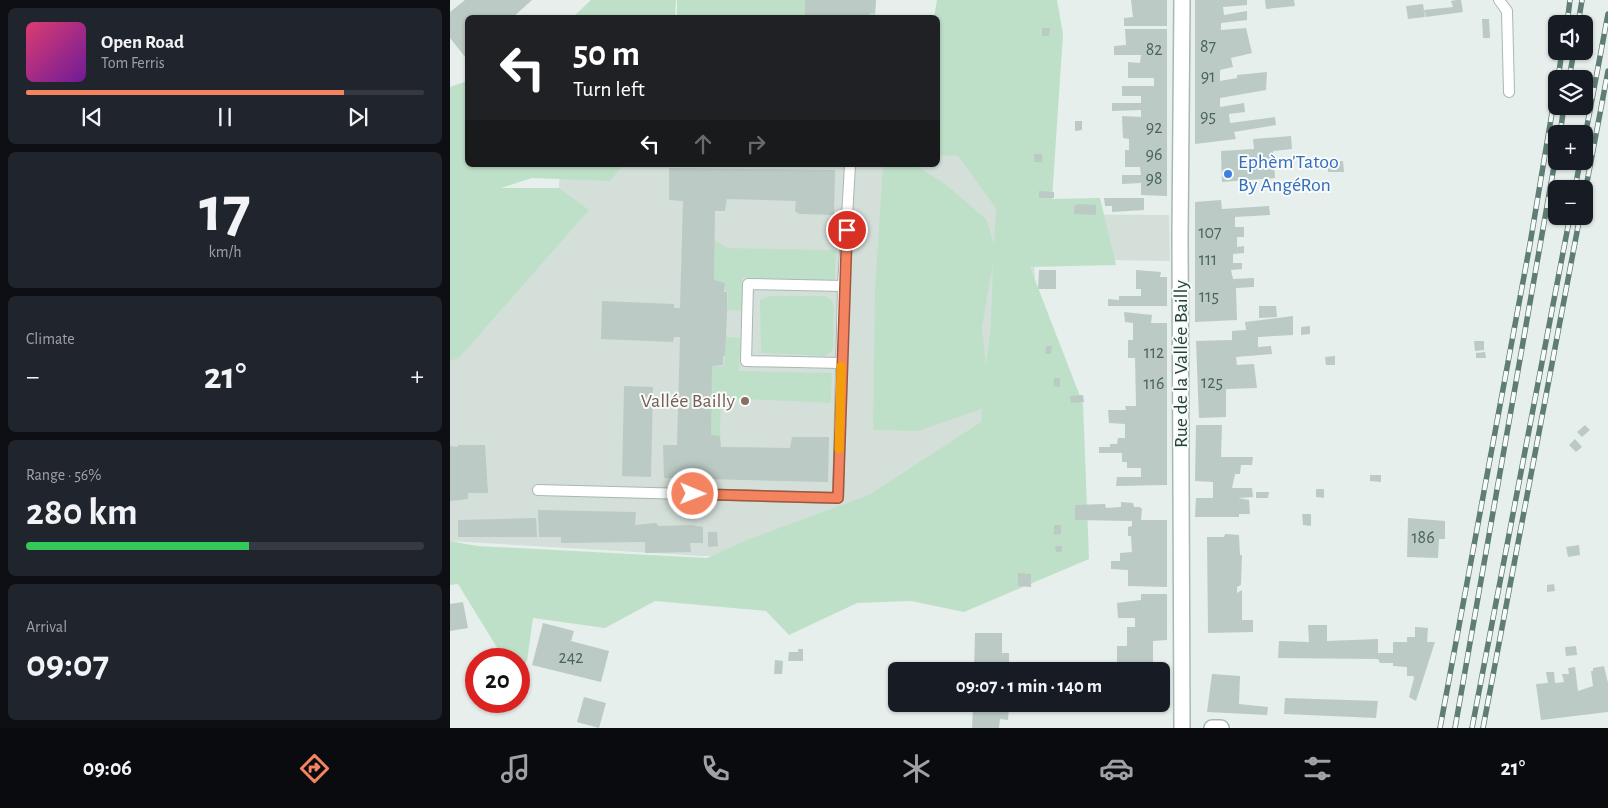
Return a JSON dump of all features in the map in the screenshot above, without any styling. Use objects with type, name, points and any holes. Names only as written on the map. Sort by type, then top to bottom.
[{"type":"street","name":"Rue de la Vallée Bailly","points":[[1182,0],[1180,236],[1182,728]]},
{"type":"street","points":[[1212,728],[1221,728]]},
{"type":"lane","points":[[1499,0],[1507,11],[1509,92]]},
{"type":"lane","points":[[538,490],[838,498],[843,286],[850,167]]},
{"type":"lane","points":[[841,363],[746,361],[748,284],[843,286]]},
{"type":"shaded area","name":"Vallée Bailly","points":[[940,128],[1017,214],[1169,215],[1170,261],[1034,259],[1047,558],[703,556],[450,541],[450,189],[559,188],[560,167],[940,167]]},
{"type":"green space","points":[[591,0],[676,0],[675,15],[575,15]]},
{"type":"green space","points":[[677,0],[876,0],[875,15],[677,15]]},
{"type":"green space","points":[[937,0],[1057,0],[1063,34],[1052,199],[1100,198],[1116,265],[1030,267],[1083,404],[1089,559],[964,612],[911,601],[857,603],[789,635],[766,611],[655,601],[605,628],[533,618],[529,648],[497,648],[458,584],[450,585],[450,541],[477,546],[707,558],[749,539],[869,495],[981,422],[982,409],[918,431],[873,430],[875,289],[883,167],[918,167],[944,183],[986,219],[994,244],[996,208],[958,156],[940,155],[940,15],[934,15]],"holes":[[[993,264],[991,323],[986,366],[982,327]]]},
{"type":"green space","points":[[465,82],[465,167],[621,167],[610,181],[532,178],[501,188],[559,188],[589,210],[458,359],[450,360],[450,87]]},
{"type":"green space","points":[[714,240],[728,248],[836,250],[835,280],[742,278],[742,311],[727,310],[728,292],[725,291],[725,283],[713,281]]},
{"type":"green space","points":[[770,296],[826,296],[832,301],[834,307],[833,350],[825,356],[761,353],[760,300]]},
{"type":"green space","points":[[726,337],[741,338],[739,371],[832,373],[831,403],[721,398],[720,436],[710,435],[712,366],[724,366]]},
{"type":"building","points":[[465,0],[532,0],[515,15],[465,15],[465,57],[450,38],[450,12]]},
{"type":"building","points":[[805,0],[876,0],[875,13],[870,13],[870,15],[805,15]]},
{"type":"building","points":[[1131,0],[1167,0],[1167,26],[1124,26],[1124,18],[1133,17]]},
{"type":"building","points":[[1195,0],[1247,0],[1247,5],[1223,7],[1224,15],[1247,11],[1247,20],[1221,23],[1221,30],[1246,28],[1252,53],[1231,58],[1233,67],[1220,70],[1220,81],[1237,78],[1237,75],[1267,72],[1266,90],[1220,98],[1220,107],[1244,103],[1245,112],[1229,114],[1230,123],[1275,117],[1276,125],[1234,132],[1236,139],[1195,144]]},
{"type":"building","points":[[1265,0],[1294,0],[1295,6],[1266,9]]},
{"type":"building","points":[[1461,0],[1463,12],[1426,17],[1424,10],[1453,7],[1451,1]]},
{"type":"building","points":[[1423,4],[1425,17],[1408,19],[1406,6]]},
{"type":"building","points":[[1482,19],[1489,19],[1490,38],[1483,38]]},
{"type":"building","points":[[1042,28],[1050,28],[1049,36],[1042,36]]},
{"type":"building","points":[[1125,29],[1167,29],[1167,196],[1141,195],[1141,183],[1122,184],[1122,175],[1141,175],[1140,167],[1125,167],[1125,150],[1129,150],[1129,139],[1123,138],[1122,116],[1141,117],[1141,110],[1112,111],[1112,103],[1141,103],[1141,96],[1122,96],[1122,86],[1154,86],[1154,78],[1128,78],[1128,62],[1140,63],[1141,55],[1114,55],[1114,46],[1126,45]]},
{"type":"building","points":[[1075,121],[1082,121],[1082,130],[1075,131]]},
{"type":"building","points":[[1291,136],[1292,149],[1273,151],[1275,178],[1222,182],[1221,151],[1254,149],[1253,139]]},
{"type":"building","points":[[1034,154],[1042,154],[1042,162],[1034,162]]},
{"type":"building","points":[[1343,161],[1344,172],[1328,172],[1328,162]]},
{"type":"building","points":[[669,168],[835,170],[834,215],[799,214],[795,211],[796,201],[727,199],[725,211],[715,211],[714,280],[725,283],[724,292],[727,292],[727,312],[723,365],[712,366],[711,435],[720,436],[721,447],[790,448],[792,437],[829,437],[828,482],[664,478],[663,445],[677,445],[680,337],[674,337],[673,342],[601,339],[602,301],[674,304],[674,308],[680,308],[683,201],[669,200]]},
{"type":"building","points":[[1039,191],[1054,192],[1054,198],[1039,198]]},
{"type":"building","points":[[1104,198],[1144,198],[1144,210],[1112,212],[1112,206],[1105,206]]},
{"type":"building","points":[[1221,200],[1222,209],[1269,206],[1270,215],[1235,217],[1235,227],[1244,227],[1244,237],[1237,237],[1237,247],[1244,246],[1244,253],[1233,254],[1233,263],[1242,263],[1242,269],[1231,270],[1233,279],[1254,278],[1254,287],[1236,288],[1237,320],[1195,322],[1195,202]]},
{"type":"building","points":[[1079,204],[1096,205],[1096,215],[1074,214],[1074,206]]},
{"type":"building","points":[[1039,270],[1056,270],[1056,289],[1038,289]]},
{"type":"building","points":[[1136,270],[1161,272],[1160,277],[1167,277],[1167,306],[1108,306],[1108,299],[1119,300],[1119,296],[1141,296],[1141,289],[1136,289]]},
{"type":"building","points":[[1259,306],[1276,306],[1277,317],[1259,318]]},
{"type":"building","points":[[1124,312],[1152,315],[1151,323],[1167,323],[1167,485],[1116,486],[1117,477],[1141,477],[1141,468],[1127,468],[1127,462],[1122,462],[1122,453],[1099,453],[1099,447],[1110,447],[1110,444],[1117,444],[1118,438],[1125,438],[1125,424],[1109,423],[1108,410],[1126,410],[1125,406],[1136,406],[1135,358],[1128,358],[1128,340],[1133,340],[1133,323],[1125,322]]},
{"type":"building","points":[[1293,316],[1293,335],[1258,337],[1258,347],[1271,346],[1272,354],[1236,357],[1237,365],[1254,364],[1257,388],[1226,389],[1226,417],[1199,418],[1196,341],[1232,340],[1232,331],[1246,330],[1245,322]]},
{"type":"building","points":[[1310,326],[1310,334],[1301,335],[1301,327]]},
{"type":"building","points":[[1474,341],[1484,341],[1484,350],[1475,351]]},
{"type":"building","points":[[1046,346],[1052,346],[1051,354],[1045,354]]},
{"type":"building","points":[[1485,352],[1486,358],[1476,358],[1476,353]]},
{"type":"building","points":[[1335,356],[1335,365],[1326,365],[1325,357]]},
{"type":"building","points":[[1054,378],[1060,378],[1060,387],[1054,386]]},
{"type":"building","points":[[624,386],[653,387],[651,477],[622,476]]},
{"type":"building","points":[[1083,395],[1084,402],[1071,403],[1070,396]]},
{"type":"building","points":[[1196,425],[1222,425],[1221,457],[1253,457],[1252,465],[1241,465],[1240,474],[1235,474],[1232,488],[1252,488],[1253,497],[1238,498],[1249,500],[1250,514],[1239,514],[1239,517],[1195,517],[1196,498],[1213,498],[1213,482],[1195,481]]},
{"type":"building","points":[[1585,425],[1590,430],[1582,437],[1577,432]]},
{"type":"building","points":[[1575,439],[1582,447],[1576,452],[1569,445]]},
{"type":"building","points":[[458,445],[485,445],[488,493],[468,493],[468,499],[450,501],[450,446],[458,447]]},
{"type":"building","points":[[1370,475],[1381,475],[1381,482],[1370,481]]},
{"type":"building","points":[[1316,489],[1324,489],[1324,498],[1316,497]]},
{"type":"building","points":[[1256,492],[1269,492],[1268,498],[1256,498]]},
{"type":"building","points":[[1121,502],[1133,503],[1134,507],[1140,507],[1142,509],[1141,520],[1167,520],[1167,587],[1128,586],[1128,570],[1111,569],[1111,561],[1120,561],[1120,553],[1132,552],[1131,536],[1128,536],[1128,527],[1132,526],[1132,521],[1075,520],[1075,505],[1105,504],[1106,508],[1121,507]]},
{"type":"building","points":[[538,510],[636,512],[635,525],[656,523],[659,526],[692,525],[703,527],[703,543],[690,543],[691,552],[645,553],[645,542],[561,543],[561,537],[539,537]]},
{"type":"building","points":[[1302,514],[1311,514],[1311,526],[1303,525]]},
{"type":"building","points":[[536,518],[537,537],[458,537],[458,520]]},
{"type":"building","points":[[1408,518],[1445,521],[1445,539],[1439,539],[1438,558],[1407,557]]},
{"type":"building","points":[[1054,525],[1061,525],[1061,534],[1054,535]]},
{"type":"building","points":[[708,532],[717,532],[718,546],[708,547]]},
{"type":"building","points":[[1225,534],[1239,535],[1240,555],[1242,555],[1241,585],[1237,587],[1237,593],[1242,590],[1242,620],[1253,620],[1253,632],[1208,633],[1207,537],[1224,537]]},
{"type":"building","points":[[1579,545],[1580,555],[1568,557],[1566,547]]},
{"type":"building","points":[[1055,546],[1062,546],[1062,552],[1056,552]]},
{"type":"building","points":[[1018,573],[1031,574],[1031,587],[1018,586]]},
{"type":"building","points":[[1554,584],[1555,591],[1547,592],[1547,585]]},
{"type":"building","points":[[1141,594],[1167,594],[1167,640],[1153,641],[1153,662],[1117,662],[1117,646],[1127,646],[1127,627],[1135,627],[1135,618],[1118,618],[1117,603],[1141,600]]},
{"type":"building","points":[[463,602],[468,628],[450,631],[450,604]]},
{"type":"building","points":[[543,623],[574,631],[571,641],[609,651],[601,682],[532,665]]},
{"type":"building","points":[[1308,625],[1327,625],[1327,641],[1378,639],[1378,653],[1393,653],[1393,642],[1407,642],[1407,637],[1415,637],[1415,627],[1428,628],[1427,642],[1435,642],[1416,701],[1409,697],[1414,678],[1413,676],[1407,676],[1407,667],[1393,666],[1393,663],[1380,663],[1378,659],[1278,658],[1279,641],[1309,642]]},
{"type":"building","points":[[975,633],[1002,633],[1002,653],[1009,653],[1009,662],[974,662]]},
{"type":"building","points":[[1576,646],[1577,655],[1566,656],[1565,647]]},
{"type":"building","points":[[798,649],[803,649],[803,661],[788,661],[789,652],[798,652]]},
{"type":"building","points":[[775,660],[783,661],[782,674],[774,674]]},
{"type":"building","points":[[1604,666],[1608,683],[1608,712],[1541,720],[1536,684],[1548,683],[1546,672],[1554,672],[1555,683],[1564,682],[1562,674],[1569,674],[1568,668],[1575,667],[1578,691],[1593,686],[1591,671],[1593,671],[1593,668]]},
{"type":"building","points":[[1212,674],[1240,676],[1239,704],[1268,707],[1267,715],[1207,712]]},
{"type":"building","points":[[584,697],[606,703],[599,728],[577,722]]},
{"type":"building","points":[[1285,698],[1378,701],[1376,718],[1284,714]]},
{"type":"building","points":[[973,712],[1009,712],[1008,720],[1000,719],[999,728],[972,728]]},
{"type":"railway","points":[[1568,15],[1570,0]]},
{"type":"railway","points":[[1580,15],[1582,0]]},
{"type":"railway","points":[[1587,125],[1608,14]]},
{"type":"railway","points":[[1559,70],[1561,60]]},
{"type":"railway","points":[[1571,70],[1572,60]]},
{"type":"railway","points":[[1587,180],[1608,71]]},
{"type":"railway","points":[[1440,728],[1530,244],[1552,115]]},
{"type":"railway","points":[[1561,125],[1563,115]]},
{"type":"railway","points":[[1455,728],[1553,170]]},
{"type":"railway","points":[[1577,180],[1578,170]]},
{"type":"railway","points":[[1472,728],[1568,225]]},
{"type":"railway","points":[[1483,728],[1578,225]]},
{"type":"slow traffic","points":[[839,449],[841,366]]},
{"type":"place","name":"Ephèm'Tatoo By AngéRon","points":[[1228,174]]},
{"type":"place","name":"Vallée Bailly","points":[[745,401]]},
{"type":"route","points":[[693,494],[838,498],[843,286],[847,230]]}]
